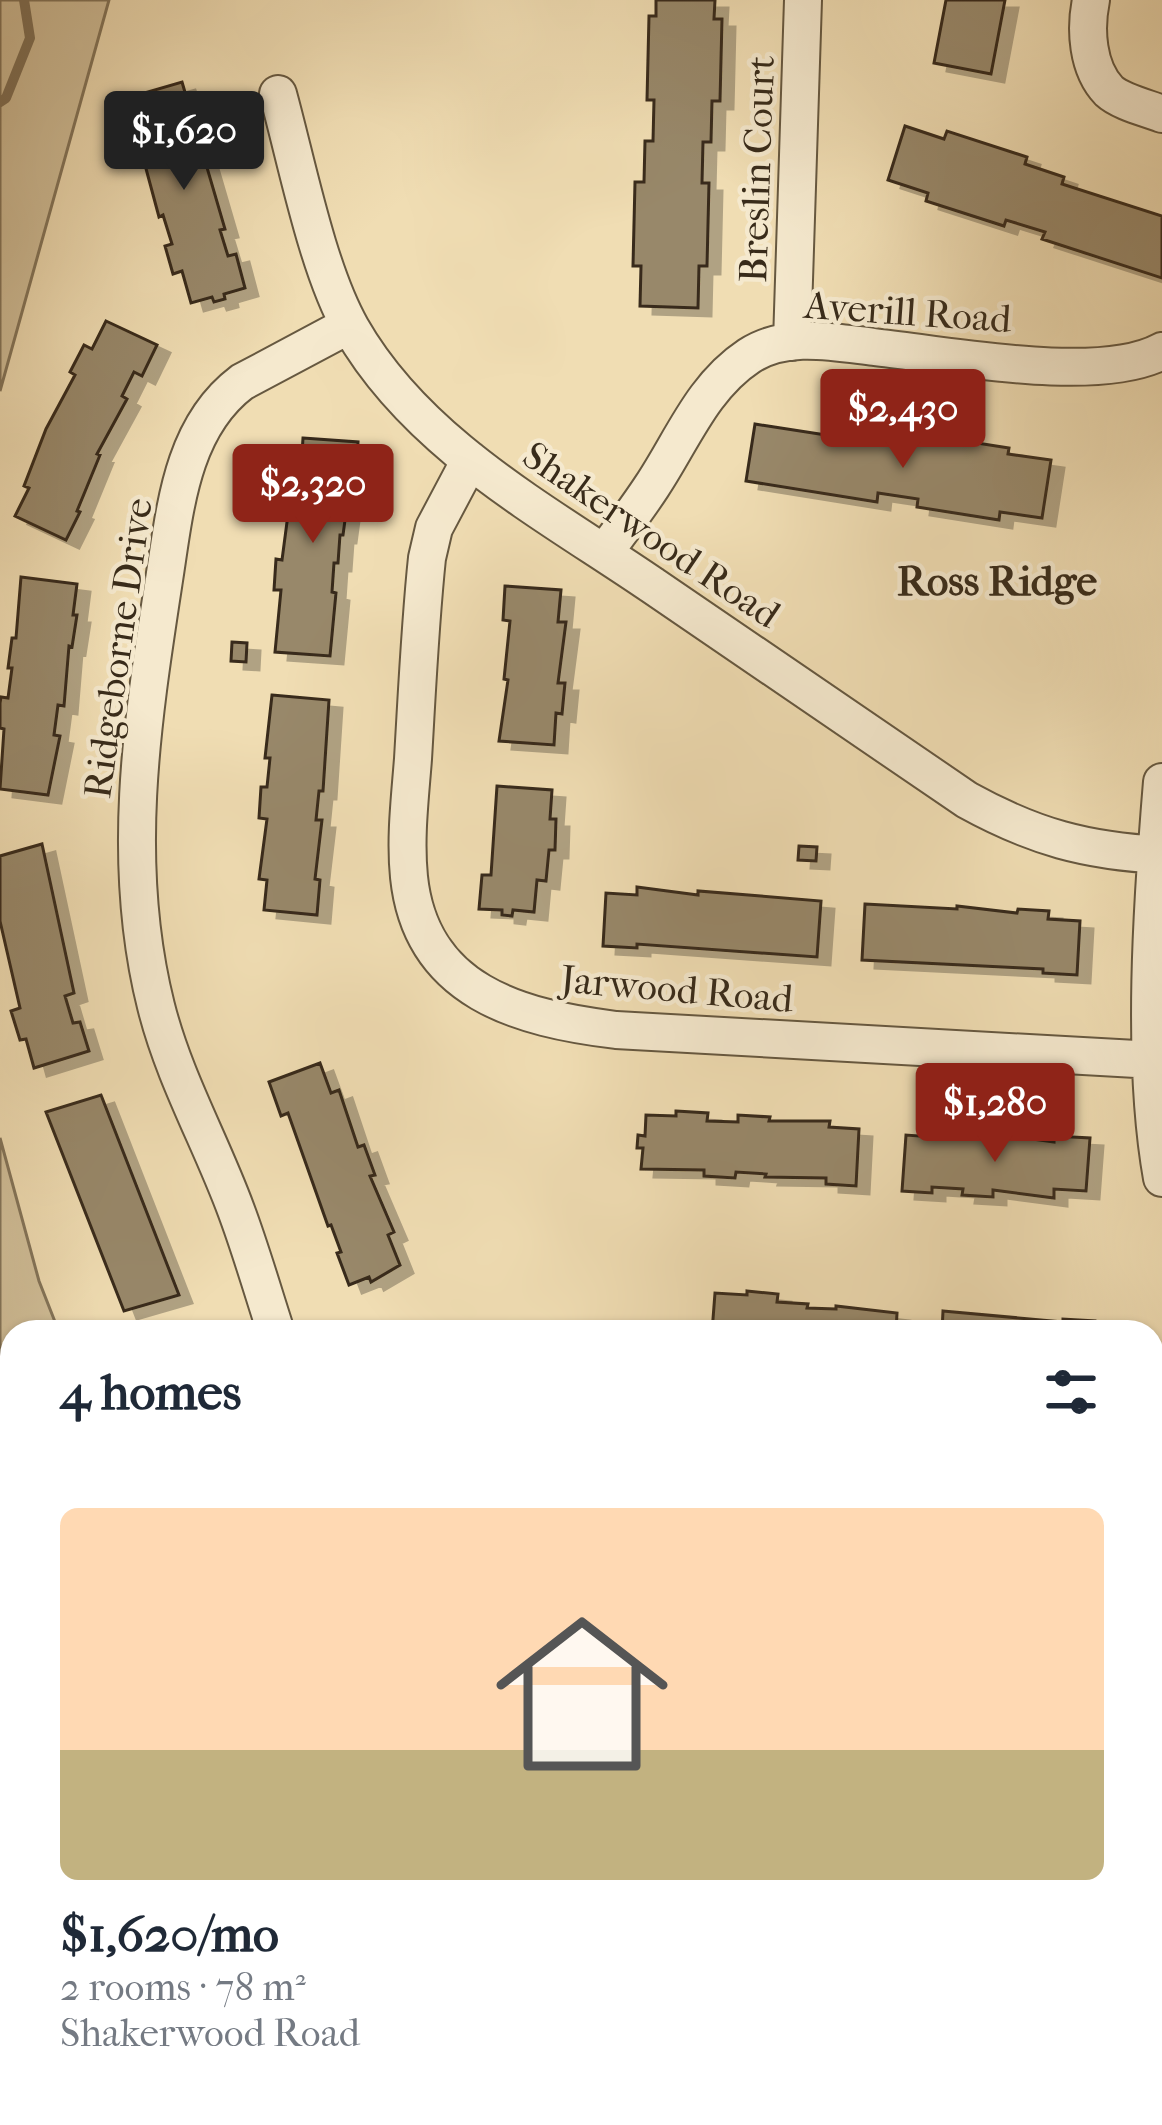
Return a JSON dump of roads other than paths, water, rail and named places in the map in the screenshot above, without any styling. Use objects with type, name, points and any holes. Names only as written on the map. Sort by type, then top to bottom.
[{"type":"street","name":"Breslin Court","points":[[793,341],[803,0]]},
{"type":"street","points":[[1091,0],[1087,20],[1091,59],[1110,91],[1162,114]]},
{"type":"street","name":"Shakerwood Road","points":[[278,94],[328,272],[350,326],[405,401],[470,460],[984,810],[1070,845],[1159,855]]},
{"type":"street","name":"Ridgeborne Drive","points":[[272,1320],[236,1210],[176,1070],[146,964],[134,816],[140,737],[171,537],[190,450],[200,429],[226,394],[242,382],[350,326]]},
{"type":"street","name":"Averill Road","points":[[604,553],[717,382],[750,355],[793,341],[816,340],[1115,366],[1162,351]]},
{"type":"street","name":"Jarwood Road","points":[[470,460],[434,528],[427,558],[407,838],[414,909],[426,938],[457,975],[496,1003],[529,1016],[616,1030],[1154,1060]]},
{"type":"street","points":[[1162,782],[1154,1060],[1155,1141],[1162,1178]]},
{"type":"waterway","points":[[0,102],[6,98],[30,38],[24,0]]},
{"type":"district","name":"Ross Ridge","points":[[997,580]]}]
